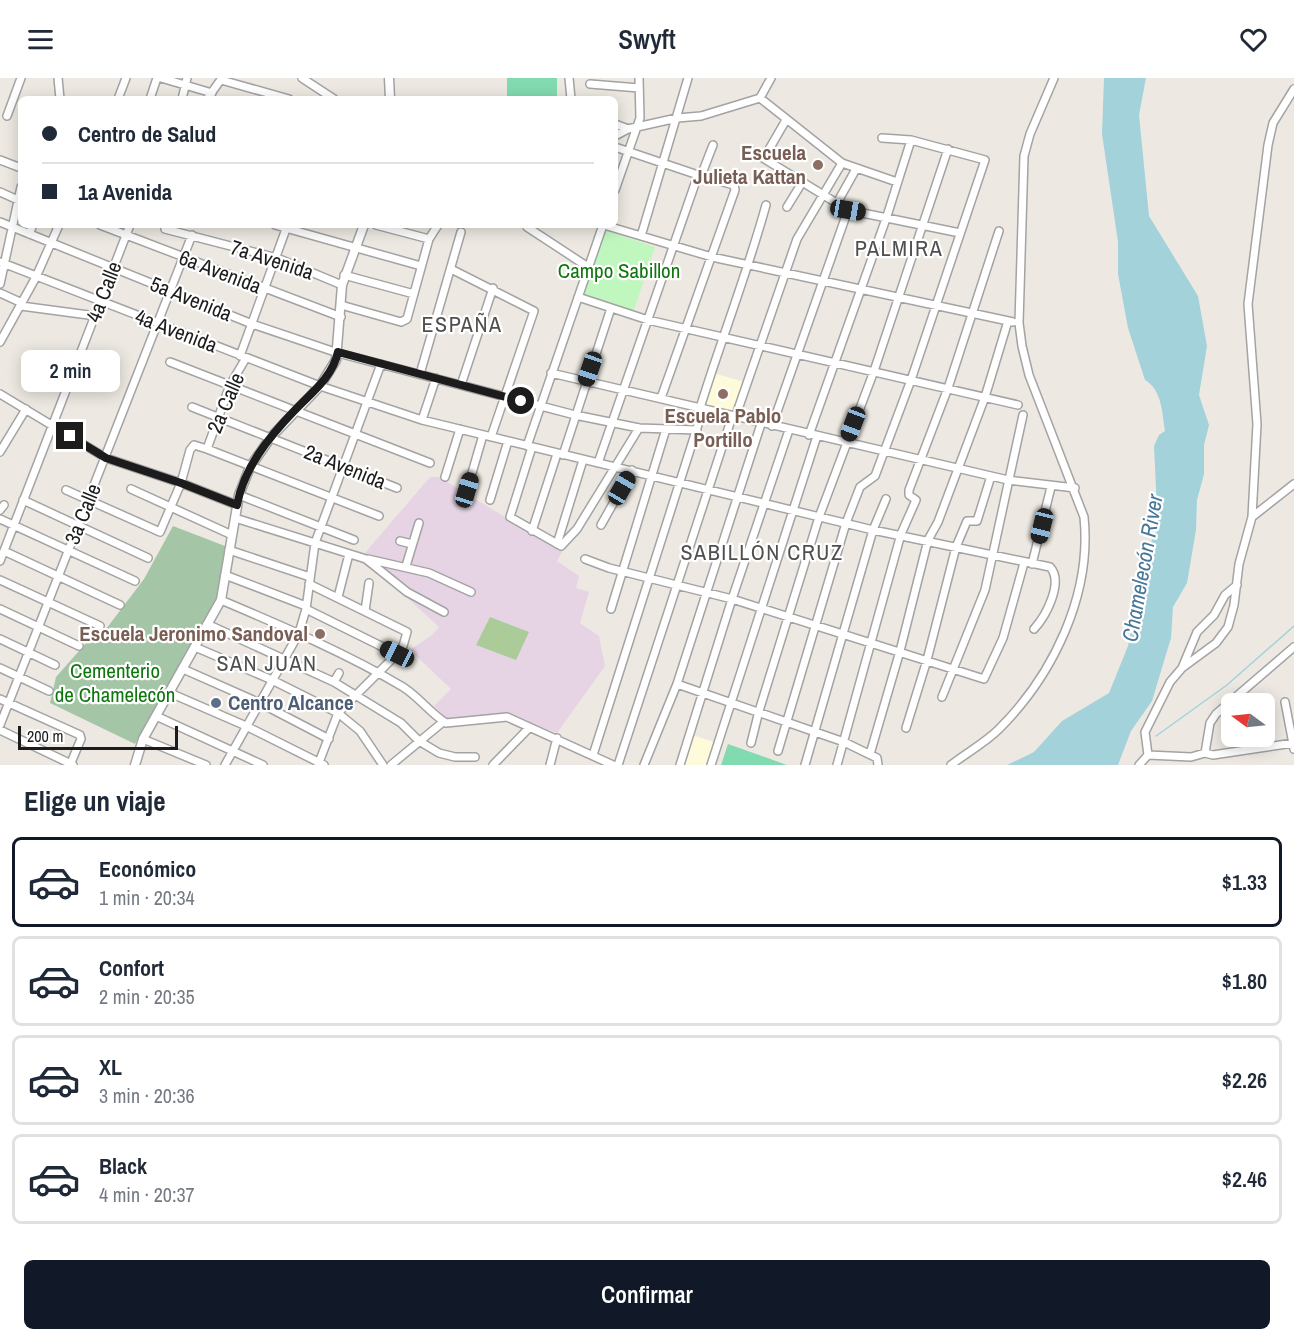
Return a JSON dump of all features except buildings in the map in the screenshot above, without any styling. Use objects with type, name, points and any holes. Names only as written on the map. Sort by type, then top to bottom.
[{"type":"street","points":[[7,116],[21,78]]},
{"type":"street","points":[[58,78],[60,96]]},
{"type":"street","points":[[119,96],[126,78]]},
{"type":"street","points":[[151,96],[159,78],[186,81],[209,96],[221,79],[279,96]]},
{"type":"street","points":[[302,78],[310,81],[330,96]]},
{"type":"street","points":[[389,78],[390,96]]},
{"type":"street","points":[[569,78],[571,96]]},
{"type":"street","points":[[618,181],[640,118],[639,78]]},
{"type":"street","points":[[641,236],[688,78]]},
{"type":"street","points":[[618,134],[628,129],[677,118],[701,116],[760,98],[771,78]]},
{"type":"street","points":[[951,765],[997,731],[1016,710],[1058,645],[1070,619],[1082,579],[1086,540],[1084,517],[1075,488],[1029,375],[1019,323],[1024,156],[1054,78]]},
{"type":"street","points":[[183,96],[186,81]]},
{"type":"street","points":[[590,84],[639,88]]},
{"type":"street","points":[[1148,755],[1145,732],[1170,682],[1182,668],[1216,643],[1225,633],[1232,618],[1239,564],[1252,517],[1257,424],[1249,340],[1249,295],[1268,145],[1273,123],[1294,89]]},
{"type":"street","points":[[760,98],[842,163],[897,182]]},
{"type":"street","points":[[764,158],[786,120]]},
{"type":"street","points":[[618,125],[628,129]]},
{"type":"street","points":[[778,751],[846,524],[860,487],[874,479],[911,380],[985,160],[911,140],[882,138]]},
{"type":"street","points":[[711,765],[792,510],[836,362],[911,140]]},
{"type":"street","points":[[598,463],[700,175],[713,145]]},
{"type":"street","points":[[618,148],[734,185],[735,190],[661,399]]},
{"type":"street","points":[[750,150],[848,210],[887,216],[960,233]]},
{"type":"street","points":[[751,743],[819,517],[874,371],[948,150]]},
{"type":"street","points":[[0,160],[18,167]]},
{"type":"street","points":[[618,765],[733,418],[796,239],[842,163]]},
{"type":"street","points":[[837,202],[856,169]]},
{"type":"street","points":[[787,207],[803,181]]},
{"type":"street","points":[[0,192],[18,200],[2,263],[0,284]]},
{"type":"street","points":[[593,755],[681,482],[722,336],[749,265],[766,206]]},
{"type":"street","points":[[772,426],[848,210]]},
{"type":"street","name":"5a Avenida","points":[[0,222],[252,324],[338,352],[575,415],[639,428],[697,430]]},
{"type":"street","points":[[29,234],[32,228]]},
{"type":"street","points":[[0,342],[36,277],[58,228]]},
{"type":"street","name":"6a Avenida","points":[[108,228],[265,290],[341,317]]},
{"type":"street","name":"4a Calle","points":[[0,561],[129,228]]},
{"type":"street","points":[[137,764],[143,739],[221,600],[239,495],[250,467],[271,437],[320,386],[333,368],[338,352],[344,275],[363,228]]},
{"type":"street","points":[[388,228],[429,238]]},
{"type":"street","points":[[342,306],[401,322],[407,319],[429,238],[436,228]]},
{"type":"street","points":[[528,228],[588,267]]},
{"type":"street","points":[[602,228],[539,405],[510,517],[561,546],[577,529],[639,428]]},
{"type":"street","points":[[613,228],[675,248],[712,257],[1019,323]]},
{"type":"street","name":"7a Avenida","points":[[165,229],[277,258],[342,285]]},
{"type":"street","points":[[286,229],[421,266]]},
{"type":"street","name":"2a Calle","points":[[89,500],[160,532],[181,483],[190,450],[194,445],[207,449],[230,385],[243,357],[252,324],[286,229]]},
{"type":"street","points":[[837,765],[901,534],[916,500],[909,492],[948,388],[999,231]]},
{"type":"street","points":[[420,374],[460,232]]},
{"type":"street","name":"3a Calle","points":[[0,725],[192,235]]},
{"type":"street","name":"4a Avenida","points":[[2,263],[368,404],[422,420],[846,524],[1032,564]]},
{"type":"street","points":[[451,269],[534,311],[467,490]]},
{"type":"street","points":[[344,275],[414,294]]},
{"type":"street","points":[[461,385],[492,288]]},
{"type":"street","points":[[0,292],[22,304],[96,316]]},
{"type":"street","points":[[578,297],[648,320],[1018,405]]},
{"type":"street","points":[[532,531],[611,308]]},
{"type":"street","points":[[870,754],[900,651],[928,540],[938,522],[985,397],[1008,321]]},
{"type":"street","points":[[170,362],[293,412],[430,463]]},
{"type":"street","points":[[225,765],[299,633],[306,607],[315,543],[357,435],[381,364]]},
{"type":"street","points":[[551,373],[733,418],[922,458],[1008,480],[1051,487],[1075,488]]},
{"type":"street","points":[[422,420],[436,378]]},
{"type":"street","points":[[1,396],[52,424],[106,458],[237,505]]},
{"type":"street","name":"2a Avenida","points":[[192,407],[397,488]]},
{"type":"street","points":[[0,452],[26,409]]},
{"type":"street","points":[[942,697],[980,608],[1023,415]]},
{"type":"street","points":[[644,765],[677,684],[761,424]]},
{"type":"street","points":[[445,477],[460,429]]},
{"type":"street","points":[[611,609],[666,429]]},
{"type":"street","points":[[680,765],[732,599],[789,430]]},
{"type":"street","points":[[490,500],[508,441]]},
{"type":"street","points":[[207,449],[379,516]]},
{"type":"street","points":[[557,544],[583,460]]},
{"type":"street","points":[[601,525],[632,470]]},
{"type":"street","points":[[906,728],[927,660],[956,547],[967,521],[976,522],[978,518],[991,476]]},
{"type":"street","points":[[1252,517],[1294,484]]},
{"type":"street","points":[[1034,629],[1041,621],[1056,577],[1050,567],[1032,564],[1051,487]]},
{"type":"street","points":[[131,489],[232,535]]},
{"type":"street","points":[[66,490],[89,500]]},
{"type":"street","points":[[239,495],[354,540]]},
{"type":"street","points":[[805,765],[873,530],[886,499]]},
{"type":"street","points":[[23,500],[148,558]]},
{"type":"street","points":[[235,518],[366,559],[406,566],[429,573],[471,592]]},
{"type":"street","points":[[0,519],[135,581]]},
{"type":"street","points":[[406,566],[419,523]]},
{"type":"street","points":[[400,541],[412,544]]},
{"type":"street","points":[[170,693],[246,726],[320,764],[338,713],[403,646],[407,632],[310,580],[229,550]]},
{"type":"street","points":[[4,551],[120,605]]},
{"type":"street","points":[[338,597],[349,554]]},
{"type":"street","points":[[366,559],[407,592],[444,612]]},
{"type":"street","points":[[585,559],[623,572],[732,599],[788,618],[872,641],[984,679],[1003,638],[1024,563]]},
{"type":"street","points":[[225,575],[306,607],[397,654]]},
{"type":"street","points":[[0,580],[100,626]]},
{"type":"street","points":[[365,611],[369,583]]},
{"type":"street","points":[[1182,668],[1197,632],[1214,615],[1225,595],[1237,585]]},
{"type":"street","points":[[221,600],[299,633],[407,689],[443,722],[507,717],[613,765]]},
{"type":"street","points":[[0,609],[79,646]]},
{"type":"street","points":[[207,624],[334,682],[401,723],[419,741],[440,753],[455,757],[475,757]]},
{"type":"street","points":[[0,639],[55,665]]},
{"type":"street","points":[[195,647],[272,680],[338,713],[360,731],[383,765]]},
{"type":"street","points":[[1205,753],[1210,723],[1216,714],[1294,647]]},
{"type":"street","points":[[0,668],[49,691]]},
{"type":"street","points":[[183,669],[260,703],[329,739]]},
{"type":"street","points":[[334,682],[339,673]]},
{"type":"street","points":[[677,684],[759,711],[815,734],[844,742],[879,760],[878,765]]},
{"type":"street","points":[[0,699],[80,735],[81,739],[71,765],[0,730]]},
{"type":"street","points":[[1139,765],[1148,755],[1191,756],[1205,753],[1214,755],[1293,746],[1292,723],[1285,702]]},
{"type":"street","points":[[156,716],[263,765]]},
{"type":"street","points":[[391,765],[443,722]]},
{"type":"street","points":[[493,765],[529,728]]},
{"type":"street","points":[[549,765],[557,738]]},
{"type":"street","points":[[143,739],[206,765]]},
{"type":"street","points":[[1191,756],[1192,765]]},
{"type":"shaded area","name":"Escuela Pablo Portillo","points":[[713,373],[744,382],[734,414],[703,405]]},
{"type":"shaded area","points":[[430,477],[439,477],[562,552],[557,561],[579,576],[576,588],[589,592],[580,623],[599,636],[605,666],[557,733],[508,715],[448,720],[434,706],[451,689],[410,650],[432,635],[439,627],[392,584],[358,561]]},
{"type":"shaded area","points":[[692,735],[714,742],[707,765],[682,765]]},
{"type":"green space","points":[[507,78],[557,78],[557,96],[507,96]]},
{"type":"green space","name":"Campo Sabillon","points":[[605,230],[655,247],[633,313],[583,296]]},
{"type":"green space","name":"Cementerio de Chamelecón","points":[[173,526],[225,546],[217,598],[135,744],[50,703],[56,677],[94,634],[100,637],[144,579]]},
{"type":"green space","points":[[490,617],[529,632],[516,660],[476,645]]},
{"type":"green space","points":[[728,744],[787,765],[721,765]]},
{"type":"water","points":[[1104,78],[1146,78],[1139,115],[1149,216],[1198,296],[1207,346],[1199,395],[1209,425],[1204,445],[1204,474],[1197,500],[1196,530],[1187,583],[1173,607],[1171,638],[1152,701],[1131,731],[1118,765],[1007,765],[1034,752],[1062,721],[1109,693],[1128,646],[1144,569],[1144,554],[1158,530],[1154,446],[1159,435],[1165,431],[1158,396],[1151,384],[1145,380],[1128,328],[1118,274],[1118,242],[1102,134]]},
{"type":"waterway","points":[[1156,736],[1227,685],[1294,626]]},
{"type":"place","name":"Escuela Julieta Kattan","points":[[818,165]]},
{"type":"place","name":"Escuela Pablo Portillo","points":[[723,394]]},
{"type":"place","name":"Escuela Jeronimo Sandoval","points":[[320,634]]},
{"type":"place","name":"Centro Alcance","points":[[216,703]]},
{"type":"district","name":"PALMIRA","points":[[899,248]]},
{"type":"district","name":"ESPAÑA","points":[[462,324]]},
{"type":"district","name":"SABILLÓN CRUZ","points":[[762,552]]},
{"type":"district","name":"SAN JUAN","points":[[267,663]]},
{"type":"route","points":[[70,436],[106,458],[237,505],[250,467],[271,437],[320,386],[333,368],[338,352],[521,401]]},
{"type":"water label","name":"Chamelecón River","points":[[1142,568]]}]
